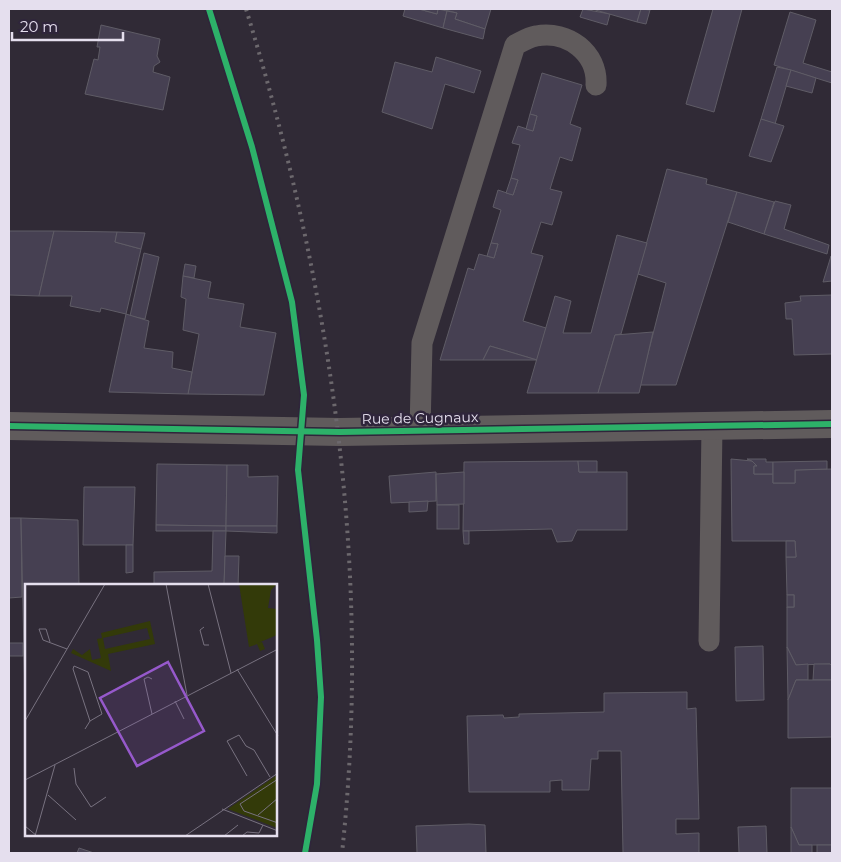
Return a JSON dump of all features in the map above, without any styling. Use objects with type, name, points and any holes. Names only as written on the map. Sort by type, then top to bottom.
[{"type":"street","name":"Rue de Cugnaux","points":[[9,426],[340,432],[832,424]]},
{"type":"lane","points":[[420,431],[422,343],[515,45],[536,36],[560,36],[586,52],[593,63],[597,75],[596,85]]},
{"type":"lane","points":[[709,641],[712,426]]},
{"type":"building","points":[[405,9],[419,9],[437,14],[438,9],[447,11],[443,28],[403,16]]},
{"type":"building","points":[[419,9],[438,9],[437,14]]},
{"type":"building","points":[[441,9],[491,9],[485,29],[455,19],[457,13]]},
{"type":"building","points":[[583,9],[610,14],[607,25],[580,17]]},
{"type":"building","points":[[592,9],[641,9],[637,22]]},
{"type":"building","points":[[641,9],[650,10],[646,24],[637,22]]},
{"type":"building","points":[[713,9],[742,9],[714,112],[686,104]]},
{"type":"building","points":[[447,11],[457,13],[455,19],[485,29],[483,39],[443,28]]},
{"type":"building","points":[[790,12],[816,20],[803,63],[832,72],[832,83],[774,65]]},
{"type":"building","points":[[101,25],[160,39],[157,56],[160,62],[154,66],[153,72],[170,77],[163,110],[85,94],[94,59],[98,60],[100,47],[97,47]]},
{"type":"building","points":[[436,57],[481,71],[474,93],[445,84],[432,129],[382,112],[395,62],[432,72]]},
{"type":"building","points":[[777,67],[791,70],[775,124],[761,119]]},
{"type":"building","points":[[791,70],[816,78],[812,93],[786,86]]},
{"type":"building","points":[[542,73],[582,85],[570,124],[581,128],[572,161],[560,157],[550,189],[562,192],[552,225],[541,222],[531,253],[543,256],[523,321],[546,328],[537,360],[490,346],[483,360],[440,360],[468,268],[474,270],[479,254],[494,258],[498,244],[491,243],[501,210],[493,207],[498,190],[513,195],[518,180],[511,178],[520,145],[512,143],[518,126],[533,131],[537,116],[530,114]]},
{"type":"building","points":[[530,114],[537,116],[533,131],[526,129]]},
{"type":"building","points":[[761,119],[784,126],[771,162],[749,156]]},
{"type":"building","points":[[667,169],[707,179],[706,184],[737,192],[676,385],[640,385],[666,283],[638,274]]},
{"type":"building","points":[[511,178],[518,180],[513,195],[506,193]]},
{"type":"building","points":[[737,192],[774,202],[764,234],[728,222]]},
{"type":"building","points":[[775,201],[791,205],[784,229],[829,245],[827,254],[764,234]]},
{"type":"building","points":[[9,231],[54,231],[39,296],[9,295]]},
{"type":"building","points":[[54,231],[117,232],[115,242],[141,249],[126,314],[101,308],[100,312],[70,306],[72,296],[39,296]]},
{"type":"building","points":[[117,232],[145,233],[141,249],[115,242]]},
{"type":"building","points":[[617,235],[647,243],[621,334],[615,335],[598,393],[527,393],[555,296],[571,301],[563,333],[591,333]]},
{"type":"building","points":[[491,243],[498,244],[494,258],[487,256]]},
{"type":"building","points":[[144,253],[159,257],[145,319],[130,316]]},
{"type":"building","points":[[831,256],[832,281],[823,282]]},
{"type":"building","points":[[185,264],[196,266],[194,278],[183,276]]},
{"type":"building","points":[[183,276],[211,282],[208,298],[244,304],[240,327],[276,333],[264,395],[188,394],[199,334],[183,330],[186,299],[181,297]]},
{"type":"building","points":[[832,295],[832,354],[794,355],[792,319],[786,319],[785,303],[801,301],[800,296]]},
{"type":"building","points":[[126,314],[149,321],[144,348],[173,352],[172,368],[192,372],[188,394],[109,392]]},
{"type":"building","points":[[653,332],[639,393],[598,393],[615,335]]},
{"type":"building","points":[[490,346],[537,360],[483,360]]},
{"type":"building","points":[[731,459],[752,461],[757,466],[754,466],[754,474],[773,474],[773,483],[795,483],[795,470],[832,469],[832,666],[830,664],[796,665],[787,647],[787,607],[794,607],[794,595],[787,595],[786,557],[796,557],[795,541],[732,541]]},
{"type":"building","points":[[747,459],[766,459],[766,462],[773,462],[773,474],[754,474],[754,466],[757,466]]},
{"type":"building","points":[[578,461],[579,472],[627,472],[627,530],[577,530],[572,541],[557,542],[552,529],[463,531],[464,462]]},
{"type":"building","points":[[578,461],[597,461],[597,472],[579,472]]},
{"type":"building","points":[[827,461],[827,469],[795,470],[795,483],[773,483],[773,462]]},
{"type":"building","points":[[157,464],[227,465],[226,526],[156,525]]},
{"type":"building","points":[[227,465],[248,465],[248,477],[278,476],[277,526],[226,526]]},
{"type":"building","points":[[436,472],[436,501],[391,503],[389,476]]},
{"type":"building","points":[[464,472],[464,504],[437,505],[436,474]]},
{"type":"building","points":[[84,487],[135,487],[133,545],[83,545]]},
{"type":"building","points":[[428,501],[427,511],[409,512],[409,502]]},
{"type":"building","points":[[437,505],[459,505],[459,529],[437,529]]},
{"type":"building","points":[[9,518],[21,518],[22,597],[9,598]]},
{"type":"building","points":[[21,518],[78,520],[79,584],[25,584],[25,699]]},
{"type":"building","points":[[156,525],[226,526],[226,531],[156,531]]},
{"type":"building","points":[[226,526],[277,526],[277,533],[226,531]]},
{"type":"building","points":[[213,531],[226,531],[224,584],[154,584],[154,572],[212,571]]},
{"type":"building","points":[[463,531],[469,531],[469,544],[464,544]]},
{"type":"building","points":[[786,541],[795,541],[796,557],[786,557]]},
{"type":"building","points":[[126,545],[133,545],[133,572],[126,573]]},
{"type":"building","points":[[225,556],[239,556],[238,584],[224,584]]},
{"type":"building","points":[[787,595],[794,595],[794,607],[787,607]]},
{"type":"building","points":[[9,643],[23,643],[23,656],[9,656]]},
{"type":"building","points":[[763,646],[764,700],[736,701],[735,647]]},
{"type":"building","points":[[787,647],[796,665],[808,664],[808,680],[796,680],[788,700]]},
{"type":"building","points":[[814,664],[830,664],[832,666],[832,680],[813,680]]},
{"type":"building","points":[[796,680],[832,680],[832,737],[788,738],[788,700]]},
{"type":"building","points":[[687,692],[687,709],[696,708],[699,819],[676,819],[676,834],[699,833],[699,853],[623,853],[621,751],[598,751],[598,759],[591,759],[589,790],[562,790],[562,780],[550,781],[550,792],[469,792],[467,716],[503,715],[504,718],[519,717],[519,714],[604,712],[604,693]]},
{"type":"building","points":[[791,788],[832,788],[832,845],[799,845],[791,827]]},
{"type":"building","points":[[485,825],[486,853],[417,853],[416,826]]},
{"type":"building","points":[[766,826],[767,853],[739,853],[738,827]]},
{"type":"building","points":[[791,827],[799,845],[812,845],[812,853],[791,853]]},
{"type":"building","points":[[817,845],[832,845],[832,853],[817,853]]},
{"type":"building","points":[[79,848],[94,853],[77,853]]},
{"type":"railway","points":[[246,9],[276,112],[301,216],[321,321],[337,426],[347,532],[352,639],[350,746],[342,853]]},
{"type":"cycle path","points":[[209,9],[252,147],[292,302],[304,395],[298,470],[317,640],[321,697],[317,784],[305,853]]},
{"type":"cycle path","points":[[9,426],[340,432],[832,424]]}]
